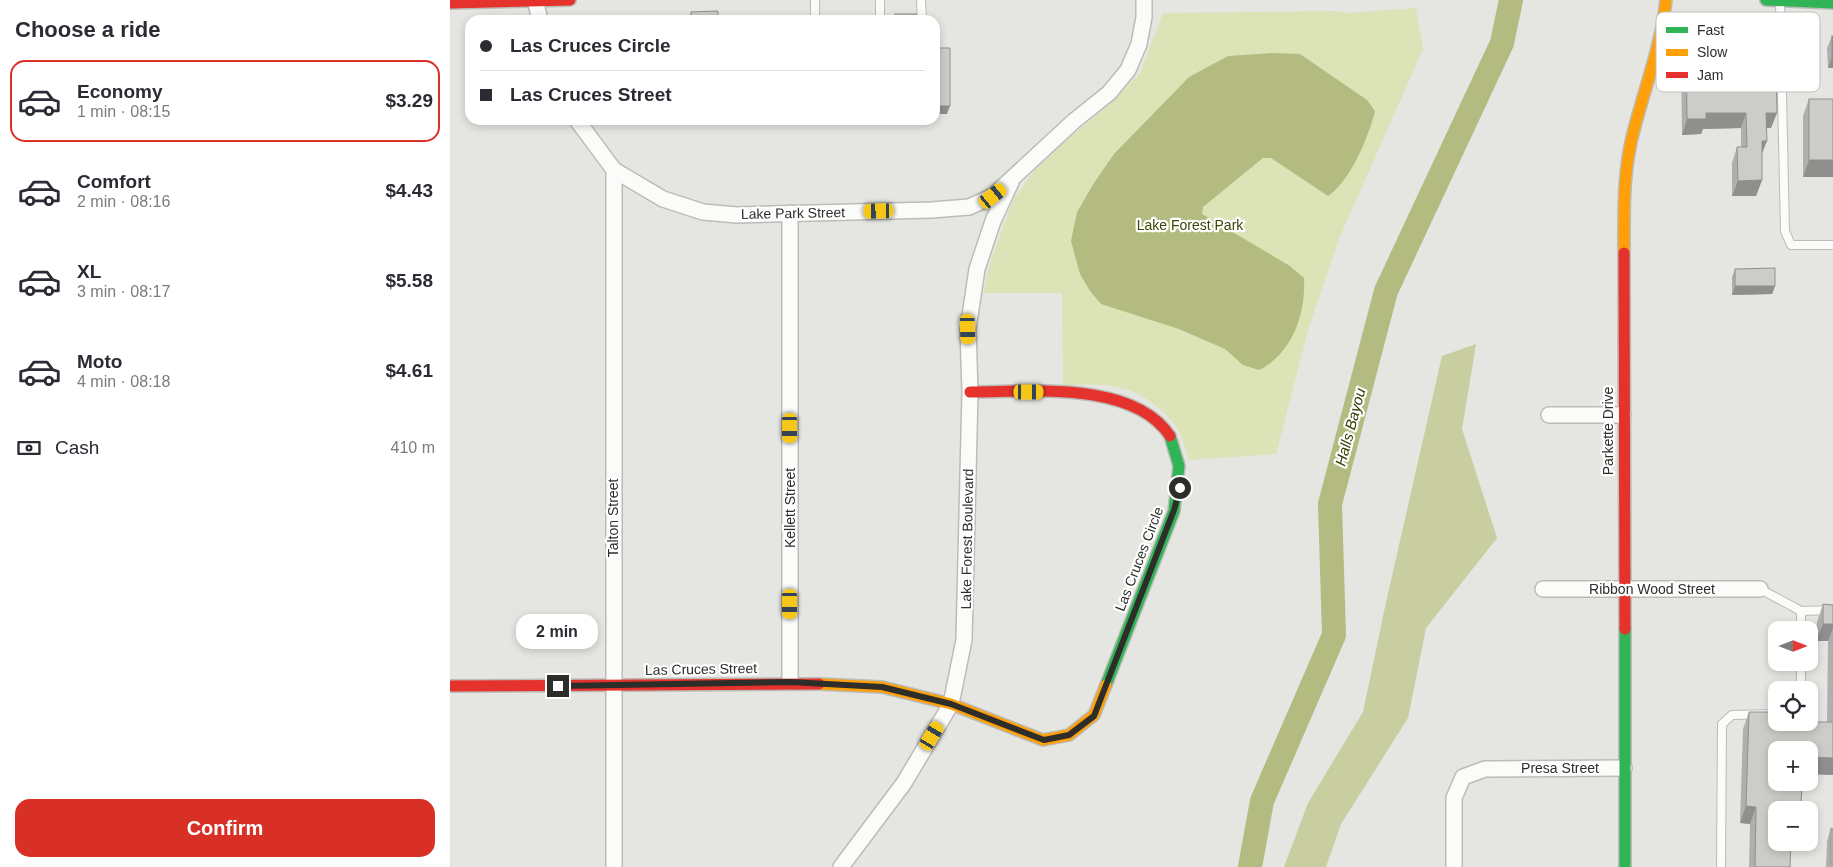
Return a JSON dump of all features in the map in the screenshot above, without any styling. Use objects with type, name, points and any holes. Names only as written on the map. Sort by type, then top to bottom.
[{"type":"street","points":[[535,0],[539,15]]},
{"type":"street","points":[[450,3],[570,0]]},
{"type":"street","name":"Lake Park Street","points":[[581,125],[614,170],[663,199],[703,212],[737,215],[932,210],[969,207],[993,196],[1011,182],[1020,170],[1074,121],[1109,93],[1128,70],[1139,44],[1144,17],[1144,0]]},
{"type":"street","points":[[1766,0],[1833,3]]},
{"type":"street","name":"Parkette Drive","points":[[1625,867],[1624,183],[1633,134],[1647,94],[1656,57]]},
{"type":"street","name":"Talton Street","points":[[614,170],[614,867]]},
{"type":"street","name":"Lake Forest Boulevard","points":[[841,867],[904,783],[951,704],[964,640],[970,392],[968,329],[977,269],[993,220],[1011,182]]},
{"type":"street","name":"Kellett Street","points":[[790,213],[790,682]]},
{"type":"street","name":"Las Cruces Circle","points":[[951,704],[1044,740],[1069,735],[1094,716],[1174,510],[1180,488],[1179,453],[1168,433],[1158,421],[1128,402],[1089,393],[970,392]]},
{"type":"street","points":[[1549,415],[1623,415]]},
{"type":"street","name":"Ribbon Wood Street","points":[[1543,589],[1760,589]]},
{"type":"street","name":"Las Cruces Street","points":[[450,686],[613,686],[790,682],[882,687],[951,704]]},
{"type":"street","name":"Presa Street","points":[[1454,867],[1454,798],[1463,777],[1485,768],[1624,768]]},
{"type":"lane","points":[[815,0],[815,15]]},
{"type":"lane","points":[[880,0],[880,15]]},
{"type":"lane","points":[[920,0],[922,15]]},
{"type":"lane","points":[[1782,92],[1785,231],[1791,245],[1833,245]]},
{"type":"lane","points":[[1760,589],[1802,611],[1833,610]]},
{"type":"lane","points":[[1802,611],[1802,621]]},
{"type":"lane","points":[[1721,867],[1722,724],[1732,715],[1768,714]]},
{"type":"green space","name":"Lake Forest Park","points":[[1416,8],[1423,49],[1339,239],[1309,327],[1276,454],[1189,460],[1181,436],[1173,423],[1162,411],[1144,397],[1122,388],[1111,386],[1063,385],[1062,293],[983,293],[991,260],[1013,200],[1034,171],[1054,150],[1108,106],[1140,73],[1163,13],[1334,11],[1349,13]]},
{"type":"shaded area","points":[[1272,53],[1300,54],[1367,100],[1375,111],[1358,158],[1344,180],[1328,196],[1271,158],[1263,158],[1203,207],[1202,214],[1290,266],[1304,278],[1302,305],[1295,332],[1280,354],[1259,370],[1243,365],[1225,349],[1179,329],[1101,304],[1090,291],[1080,274],[1071,241],[1077,212],[1114,154],[1189,77],[1228,56]]},
{"type":"shaded area","points":[[1476,344],[1462,429],[1497,538],[1426,628],[1408,718],[1341,824],[1326,867],[1284,867],[1308,803],[1363,712],[1442,356]]},
{"type":"building","points":[[718,11],[718,15],[691,15],[691,12]]},
{"type":"building","points":[[895,14],[916,14],[916,15]]},
{"type":"building","points":[[1833,36],[1833,57],[1832,57]]},
{"type":"building","points":[[940,48],[950,48],[950,106],[940,106]]},
{"type":"building","points":[[1687,92],[1777,92],[1777,113],[1766,113],[1767,141],[1762,141],[1762,180],[1738,181],[1737,147],[1747,147],[1746,113],[1706,113],[1706,119],[1687,119]]},
{"type":"building","points":[[1809,99],[1833,99],[1833,160],[1809,160]]},
{"type":"building","points":[[1775,268],[1775,286],[1735,286],[1735,269]]},
{"type":"building","points":[[1823,604],[1833,605],[1833,624],[1823,624]]},
{"type":"building","points":[[1749,712],[1768,712],[1768,731],[1818,731],[1818,722],[1833,722],[1833,758],[1818,757],[1818,741],[1768,741],[1768,791],[1802,791],[1801,801],[1768,801],[1768,851],[1791,851],[1790,867],[1755,867],[1756,807],[1746,806]]},
{"type":"building","points":[[1831,828],[1833,829],[1833,864],[1831,864]]},
{"type":"waterway","name":"Halls Bayou","points":[[1250,867],[1262,801],[1334,635],[1330,504],[1386,291],[1502,43],[1511,0]]},
{"type":"traffic: fast","points":[[1766,0],[1833,3]]},
{"type":"traffic: fast","points":[[1106,685],[1174,511],[1179,466],[1170,436]]},
{"type":"traffic: fast","points":[[1625,629],[1625,867]]},
{"type":"traffic: slow","points":[[1665,12],[1666,0]]},
{"type":"traffic: slow","points":[[1624,253],[1624,197],[1628,156],[1635,124],[1656,52]]},
{"type":"traffic: slow","points":[[819,684],[882,687],[951,704],[1043,740],[1069,735],[1094,715],[1106,685]]},
{"type":"traffic: jam","points":[[450,3],[570,0]]},
{"type":"traffic: jam","points":[[1624,253],[1625,629]]},
{"type":"traffic: jam","points":[[970,392],[1049,391],[1106,397],[1131,406],[1153,418],[1170,436]]},
{"type":"traffic: jam","points":[[450,686],[819,684]]},
{"type":"route","points":[[558,686],[790,682],[882,687],[951,704],[1044,740],[1069,735],[1094,716],[1174,510],[1180,488]]}]
